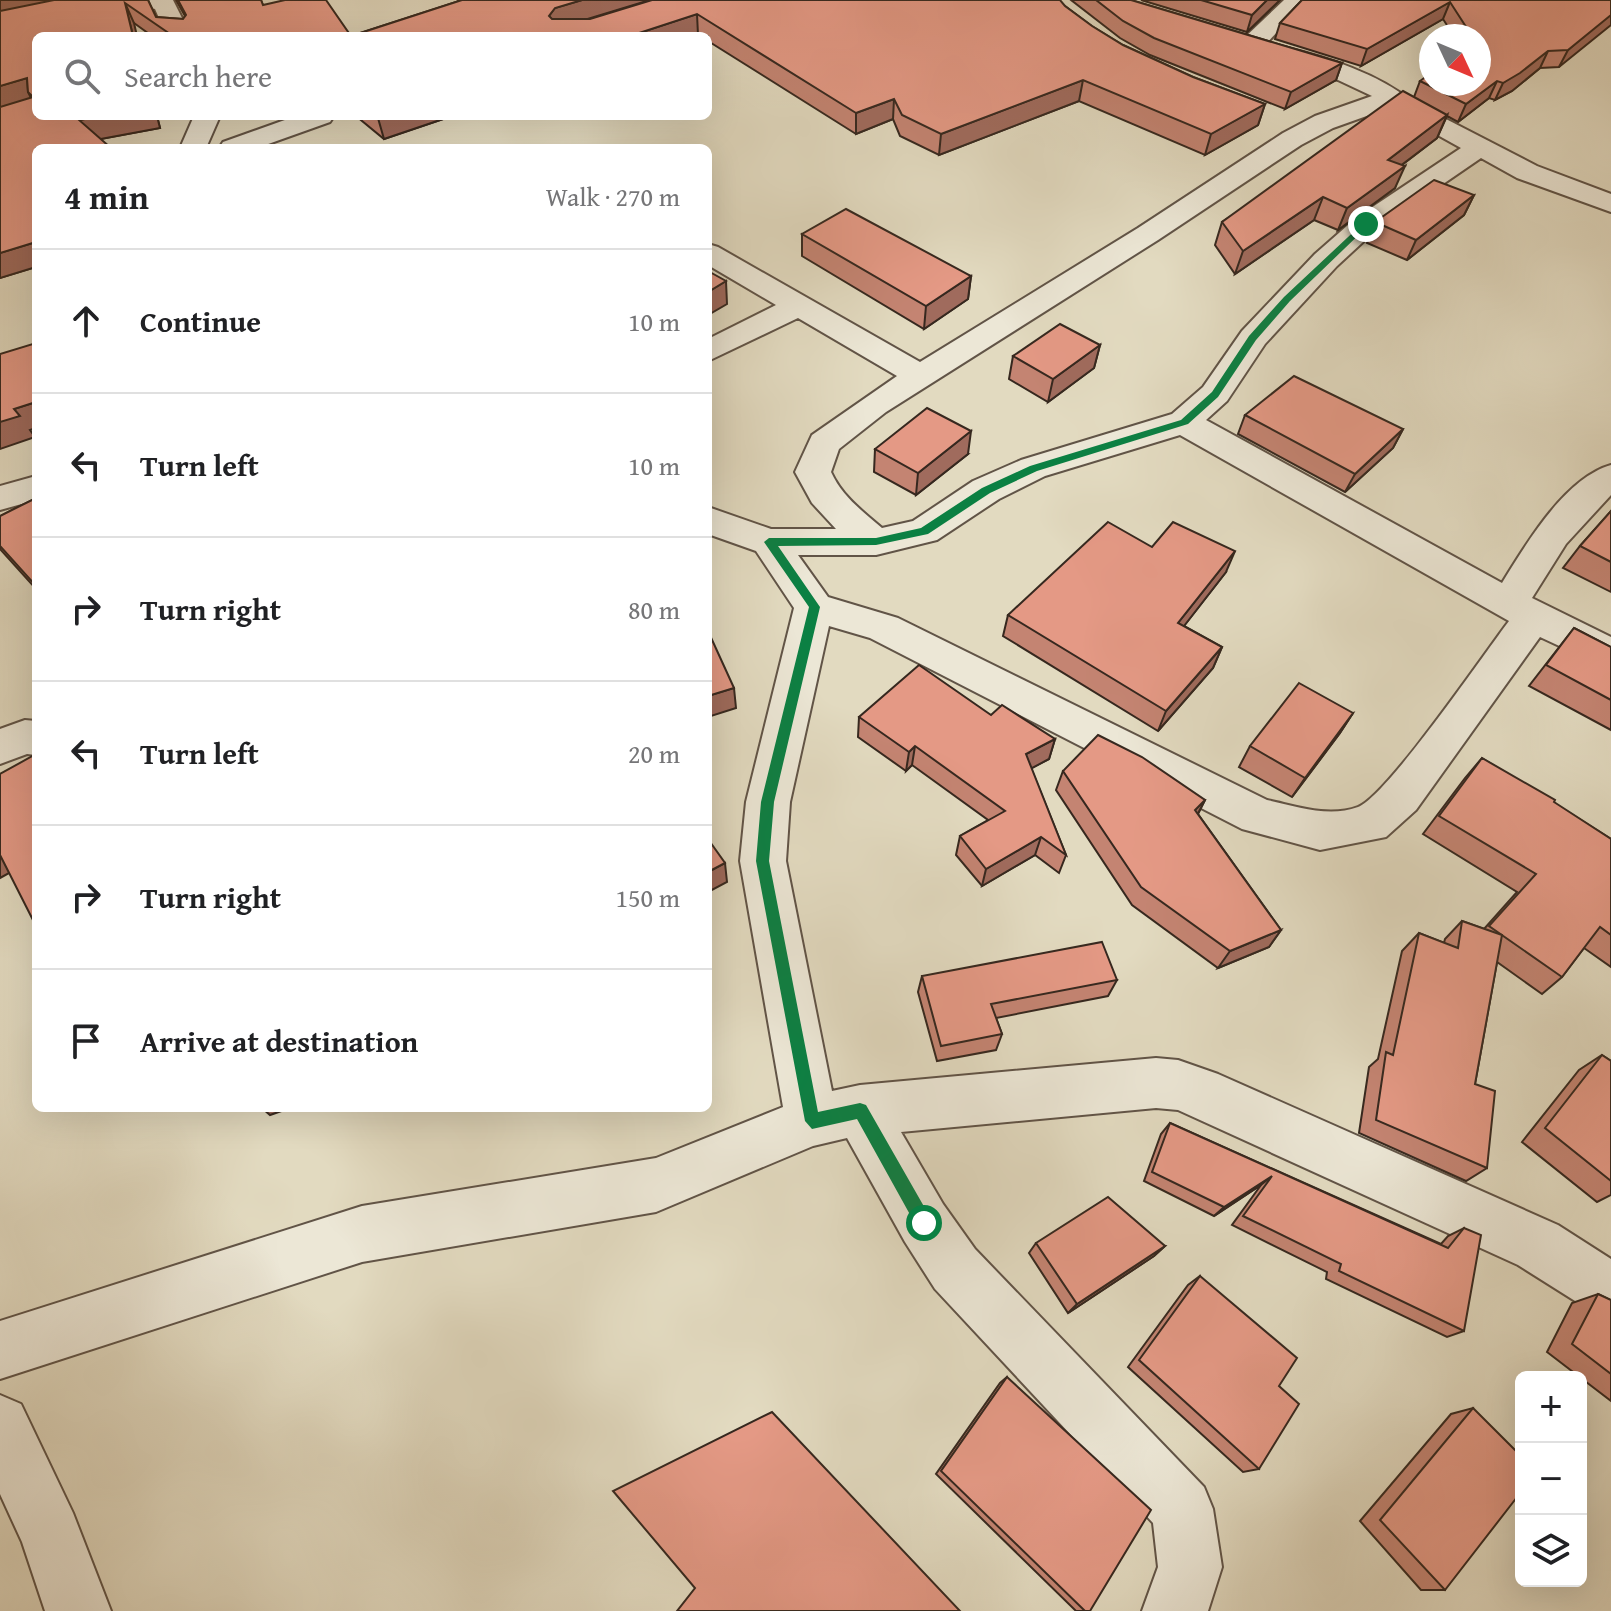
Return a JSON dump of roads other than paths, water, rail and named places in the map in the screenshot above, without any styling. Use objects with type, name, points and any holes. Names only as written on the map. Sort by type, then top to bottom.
[{"type":"street","points":[[146,0],[164,4],[177,32]]},
{"type":"street","points":[[1252,44],[1297,0]]},
{"type":"street","points":[[1227,35],[1349,73],[1394,97],[1404,107],[1527,172],[1611,204]]},
{"type":"street","points":[[876,542],[828,502],[813,472],[824,443],[874,405],[1308,131],[1394,97]]},
{"type":"street","points":[[1278,119],[1308,131]]},
{"type":"street","points":[[195,144],[205,120]]},
{"type":"street","points":[[243,144],[310,120]]},
{"type":"street","points":[[712,521],[769,542],[876,542],[924,531],[986,490],[1033,468],[1184,422],[1215,394],[1253,338],[1326,260],[1366,224],[1480,147]]},
{"type":"street","points":[[712,255],[920,376]]},
{"type":"street","points":[[712,349],[799,306]]},
{"type":"street","points":[[1184,422],[1522,610],[1611,655]]},
{"type":"street","points":[[769,542],[814,607],[884,628],[1258,816],[1320,831],[1370,824],[1401,797],[1522,610],[1548,537],[1597,486],[1611,477]]},
{"type":"street","points":[[0,498],[32,489]]},
{"type":"street","points":[[814,607],[768,802],[763,861],[836,1116],[924,1223],[955,1269],[1182,1509],[1190,1567],[1175,1611]]},
{"type":"street","points":[[0,747],[25,737],[32,738]]},
{"type":"street","points":[[0,1350],[362,1234],[656,1185],[836,1116],[1156,1083],[1178,1085],[1538,1245],[1611,1291]]},
{"type":"street","points":[[0,1425],[51,1535],[78,1611]]}]
